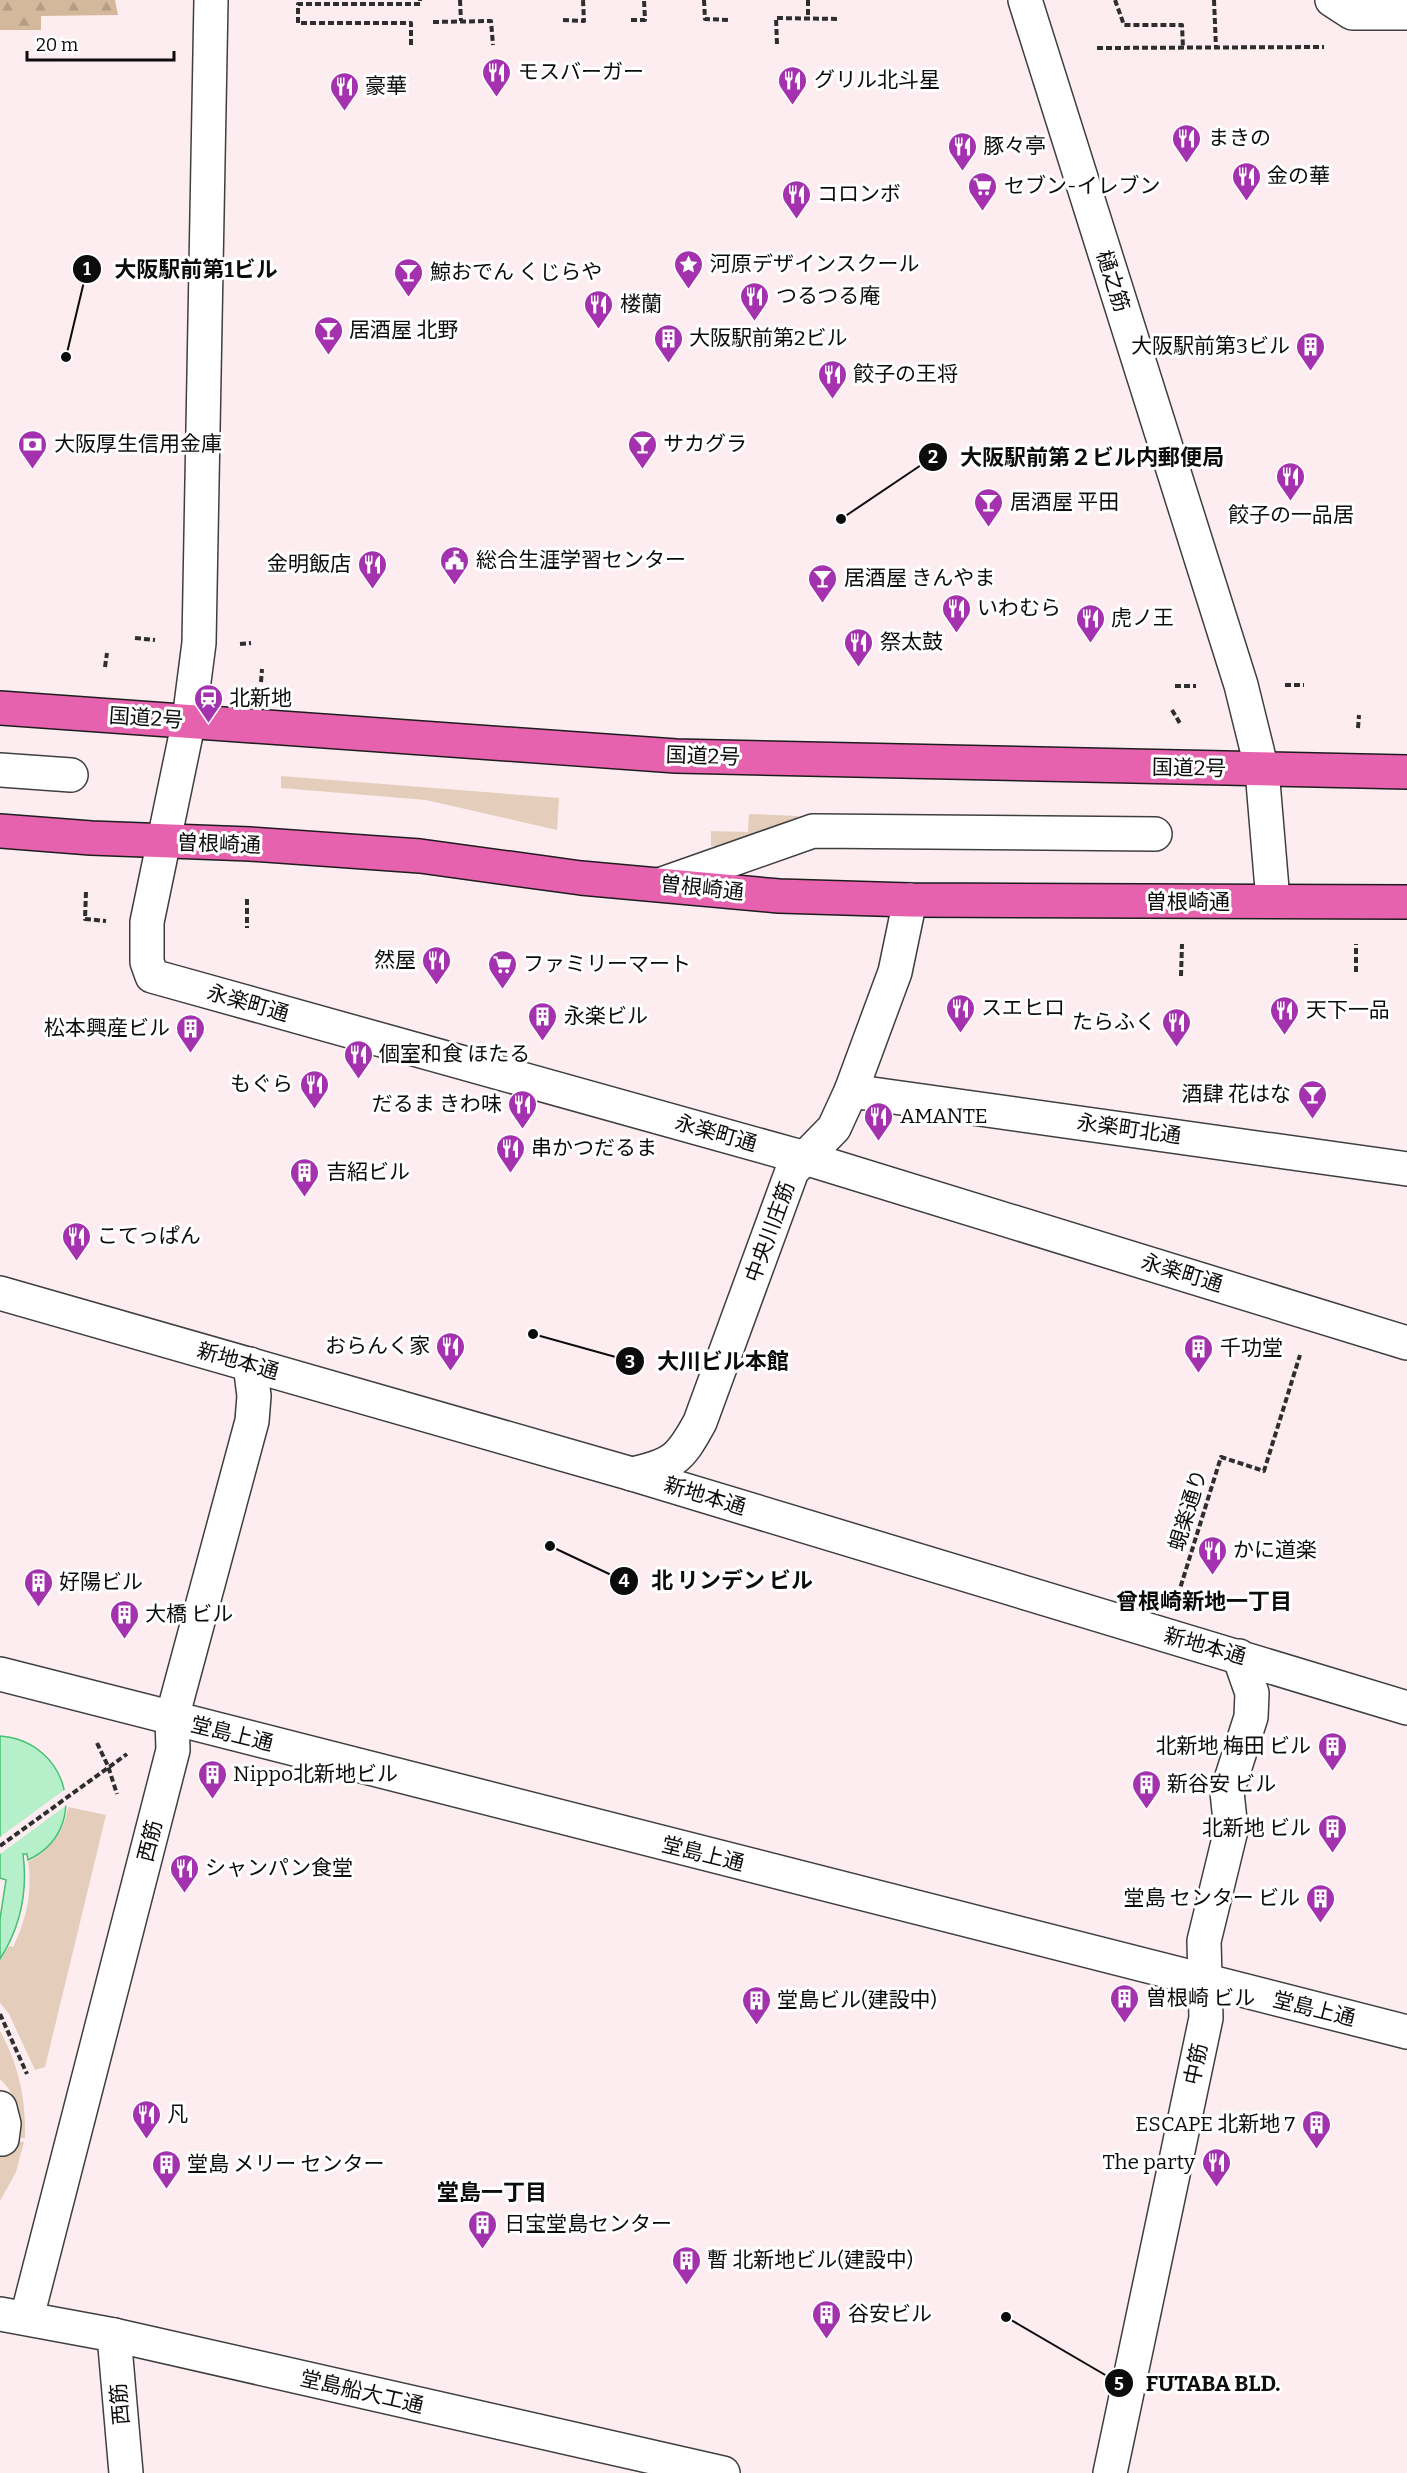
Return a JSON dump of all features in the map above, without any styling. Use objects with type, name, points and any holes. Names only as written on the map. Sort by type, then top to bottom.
[{"type":"highway","name":"国道2号","points":[[0,708],[676,756],[1407,772]]},
{"type":"highway","name":"曽根崎通","points":[[0,831],[164,842],[250,844],[420,856],[581,878],[779,896],[910,900],[1407,902]]},
{"type":"street","points":[[164,842],[189,720],[199,643],[211,0]]},
{"type":"street","name":"樋之筋","points":[[1025,0],[1231,652],[1262,770],[1273,901]]},
{"type":"street","points":[[1332,0],[1352,13],[1407,13]]},
{"type":"street","points":[[0,770],[70,775]]},
{"type":"street","points":[[662,884],[813,831],[1155,834]]},
{"type":"street","name":"永楽町通","points":[[164,842],[147,922],[147,962],[152,976],[805,1158],[1407,1343]]},
{"type":"street","name":"中央川庄筋","points":[[632,1474],[663,1467],[678,1456],[700,1422],[792,1171],[834,1128],[851,1091],[895,972],[910,900]]},
{"type":"street","name":"永楽町北通","points":[[851,1091],[1407,1169]]},
{"type":"street","name":"新地本通","points":[[0,1293],[632,1474],[1407,1708]]},
{"type":"street","name":"西筋","points":[[14,2315],[173,1750],[172,1718],[252,1421],[254,1396],[250,1364]]},
{"type":"street","name":"中筋","points":[[1110,2473],[1206,2018],[1204,1941],[1231,1830],[1227,1792],[1251,1717],[1252,1693],[1239,1656]]},
{"type":"street","name":"堂島上通","points":[[0,1674],[1407,2032]]},
{"type":"street","name":"堂島船大工通","points":[[14,2315],[114,2335],[723,2473]]},
{"type":"street","name":"西筋","points":[[114,2335],[126,2473]]},
{"type":"path","points":[[411,45],[411,23],[298,23],[298,4],[420,4],[420,0]]},
{"type":"path","points":[[460,0],[461,21]]},
{"type":"path","points":[[563,20],[584,21],[583,0]]},
{"type":"path","points":[[631,20],[645,20],[644,0]]},
{"type":"path","points":[[704,0],[705,19],[731,20]]},
{"type":"path","points":[[808,0],[808,18]]},
{"type":"path","points":[[1115,0],[1124,26],[1182,25],[1183,48]]},
{"type":"path","points":[[1214,0],[1216,48]]},
{"type":"path","points":[[777,44],[776,18],[840,19]]},
{"type":"path","points":[[433,22],[491,21],[493,45]]},
{"type":"path","points":[[1097,48],[1335,46]]},
{"type":"path","points":[[135,638],[156,640]]},
{"type":"path","points":[[105,667],[107,653]]},
{"type":"path","points":[[261,682],[262,669]]},
{"type":"path","points":[[1175,686],[1207,685]]},
{"type":"path","points":[[1172,710],[1181,726]]},
{"type":"path","points":[[1358,728],[1359,715]]},
{"type":"path","points":[[86,892],[85,919],[109,921]]},
{"type":"path","points":[[247,899],[247,928]]},
{"type":"path","points":[[1181,976],[1182,940]]},
{"type":"path","points":[[1356,940],[1356,972]]},
{"type":"path","name":"蜆楽通り","points":[[1165,1635],[1221,1457],[1264,1471],[1313,1313]]},
{"type":"path","points":[[0,1846],[108,1766],[94,1738]]},
{"type":"path","points":[[18,1824],[22,1828]]},
{"type":"shaded area","points":[[281,776],[559,798],[557,830],[426,800],[281,788]]},
{"type":"shaded area","points":[[749,814],[798,816],[796,824],[732,846],[711,846],[711,831],[748,832]]},
{"type":"shaded area","points":[[0,1736],[24,1742],[42,1753],[56,1770],[64,1789],[65,1809],[60,1829],[48,1846],[28,1860],[27,1854],[23,1854],[24,1882],[21,1908],[13,1934],[0,1959],[0,1919],[6,1880],[0,1878]]},
{"type":"shaded area","points":[[68,1807],[106,1815],[45,2067],[35,2070],[9,2014],[0,2003],[0,1961],[9,1946],[13,1947],[22,1927],[29,1895],[28,1862],[55,1840],[63,1825]]},
{"type":"shaded area","points":[[0,2031],[17,2070],[23,2096],[25,2138],[21,2138],[19,2114],[14,2099],[0,2079]]},
{"type":"shaded area","points":[[0,2139],[24,2142],[16,2172],[0,2201]]},
{"type":"green space","points":[[0,0],[115,0],[118,15],[41,16],[41,30],[0,30]]},
{"type":"pier","points":[[67,1788],[68,1804],[0,1854],[0,1837]]},
{"type":"place","name":"モスバーガー","points":[[497,98]]},
{"type":"place","name":"グリル北斗星","points":[[793,106]]},
{"type":"place","name":"豪華","points":[[344,112]]},
{"type":"place","name":"まきの","points":[[1187,164]]},
{"type":"place","name":"豚々亭","points":[[962,172]]},
{"type":"place","name":"金の華","points":[[1246,202]]},
{"type":"place","name":"セブン-イレブン","points":[[983,212]]},
{"type":"place","name":"コロンボ","points":[[796,220]]},
{"type":"place","name":"河原デザインスクール","points":[[689,290]]},
{"type":"place","name":"鯨おでん くじらや","points":[[409,298]]},
{"type":"place","name":"つるつる庵","points":[[755,322]]},
{"type":"place","name":"楼蘭","points":[[599,330]]},
{"type":"place","name":"居酒屋 北野","points":[[328,356]]},
{"type":"place","name":"大阪駅前第1ビル","points":[[66,357]]},
{"type":"place","name":"大阪駅前第2ビル","points":[[668,364]]},
{"type":"place","name":"大阪駅前第3ビル","points":[[1311,372]]},
{"type":"place","name":"餃子の王将","points":[[832,400]]},
{"type":"place","name":"大阪厚生信用金庫","points":[[33,470]]},
{"type":"place","name":"サカグラ","points":[[642,470]]},
{"type":"place","name":"餃子の一品居","points":[[1291,502]]},
{"type":"place","name":"大阪駅前第２ビル内郵便局","points":[[841,519]]},
{"type":"place","name":"居酒屋 平田","points":[[989,528]]},
{"type":"place","name":"総合生涯学習センター","points":[[455,586]]},
{"type":"place","name":"金明飯店","points":[[372,590]]},
{"type":"place","name":"居酒屋 きんやま","points":[[823,604]]},
{"type":"place","name":"いわむら","points":[[956,634]]},
{"type":"place","name":"虎ノ王","points":[[1090,644]]},
{"type":"place","name":"祭太鼓","points":[[859,668]]},
{"type":"place","name":"北新地","points":[[208,724]]},
{"type":"place","name":"然屋","points":[[437,986]]},
{"type":"place","name":"ファミリーマート","points":[[502,990]]},
{"type":"place","name":"スエヒロ","points":[[960,1034]]},
{"type":"place","name":"天下一品","points":[[1285,1036]]},
{"type":"place","name":"永楽ビル","points":[[543,1042]]},
{"type":"place","name":"たらふく","points":[[1177,1048]]},
{"type":"place","name":"松本興産ビル","points":[[191,1054]]},
{"type":"place","name":"個室和食 ほたる","points":[[358,1080]]},
{"type":"place","name":"もぐら","points":[[314,1110]]},
{"type":"place","name":"酒肆 花はな","points":[[1312,1120]]},
{"type":"place","name":"だるま きわ味","points":[[523,1130]]},
{"type":"place","name":"AMANTE","points":[[879,1142]]},
{"type":"place","name":"串かつだるま","points":[[510,1174]]},
{"type":"place","name":"吉紹ビル","points":[[305,1198]]},
{"type":"place","name":"こてっぱん","points":[[76,1262]]},
{"type":"place","name":"大川ビル本館","points":[[533,1334]]},
{"type":"place","name":"おらんく家","points":[[451,1372]]},
{"type":"place","name":"千功堂","points":[[1199,1374]]},
{"type":"place","name":"北 リンデン ビル","points":[[550,1546]]},
{"type":"place","name":"かに道楽","points":[[1212,1576]]},
{"type":"place","name":"好陽ビル","points":[[38,1608]]},
{"type":"place","name":"大橋 ビル","points":[[124,1640]]},
{"type":"place","name":"北新地 梅田 ビル","points":[[1332,1772]]},
{"type":"place","name":"Nippo北新地ビル","points":[[212,1800]]},
{"type":"place","name":"新谷安 ビル","points":[[1146,1810]]},
{"type":"place","name":"北新地 ビル","points":[[1332,1854]]},
{"type":"place","name":"シャンパン食堂","points":[[184,1894]]},
{"type":"place","name":"堂島 センター ビル","points":[[1321,1924]]},
{"type":"place","name":"曽根崎 ビル","points":[[1125,2024]]},
{"type":"place","name":"堂島ビル(建設中)","points":[[756,2026]]},
{"type":"place","name":"凡","points":[[146,2140]]},
{"type":"place","name":"ESCAPE 北新地 7","points":[[1316,2150]]},
{"type":"place","name":"The party","points":[[1216,2188]]},
{"type":"place","name":"堂島 メリー センター","points":[[166,2190]]},
{"type":"place","name":"日宝堂島センター","points":[[483,2250]]},
{"type":"place","name":"暫 北新地ビル(建設中)","points":[[686,2286]]},
{"type":"place","name":"FUTABA BLD.","points":[[1006,2317]]},
{"type":"place","name":"谷安ビル","points":[[827,2340]]},
{"type":"district","name":"曾根崎新地一丁目","points":[[1204,1601]]},
{"type":"district","name":"堂島一丁目","points":[[492,2192]]}]
